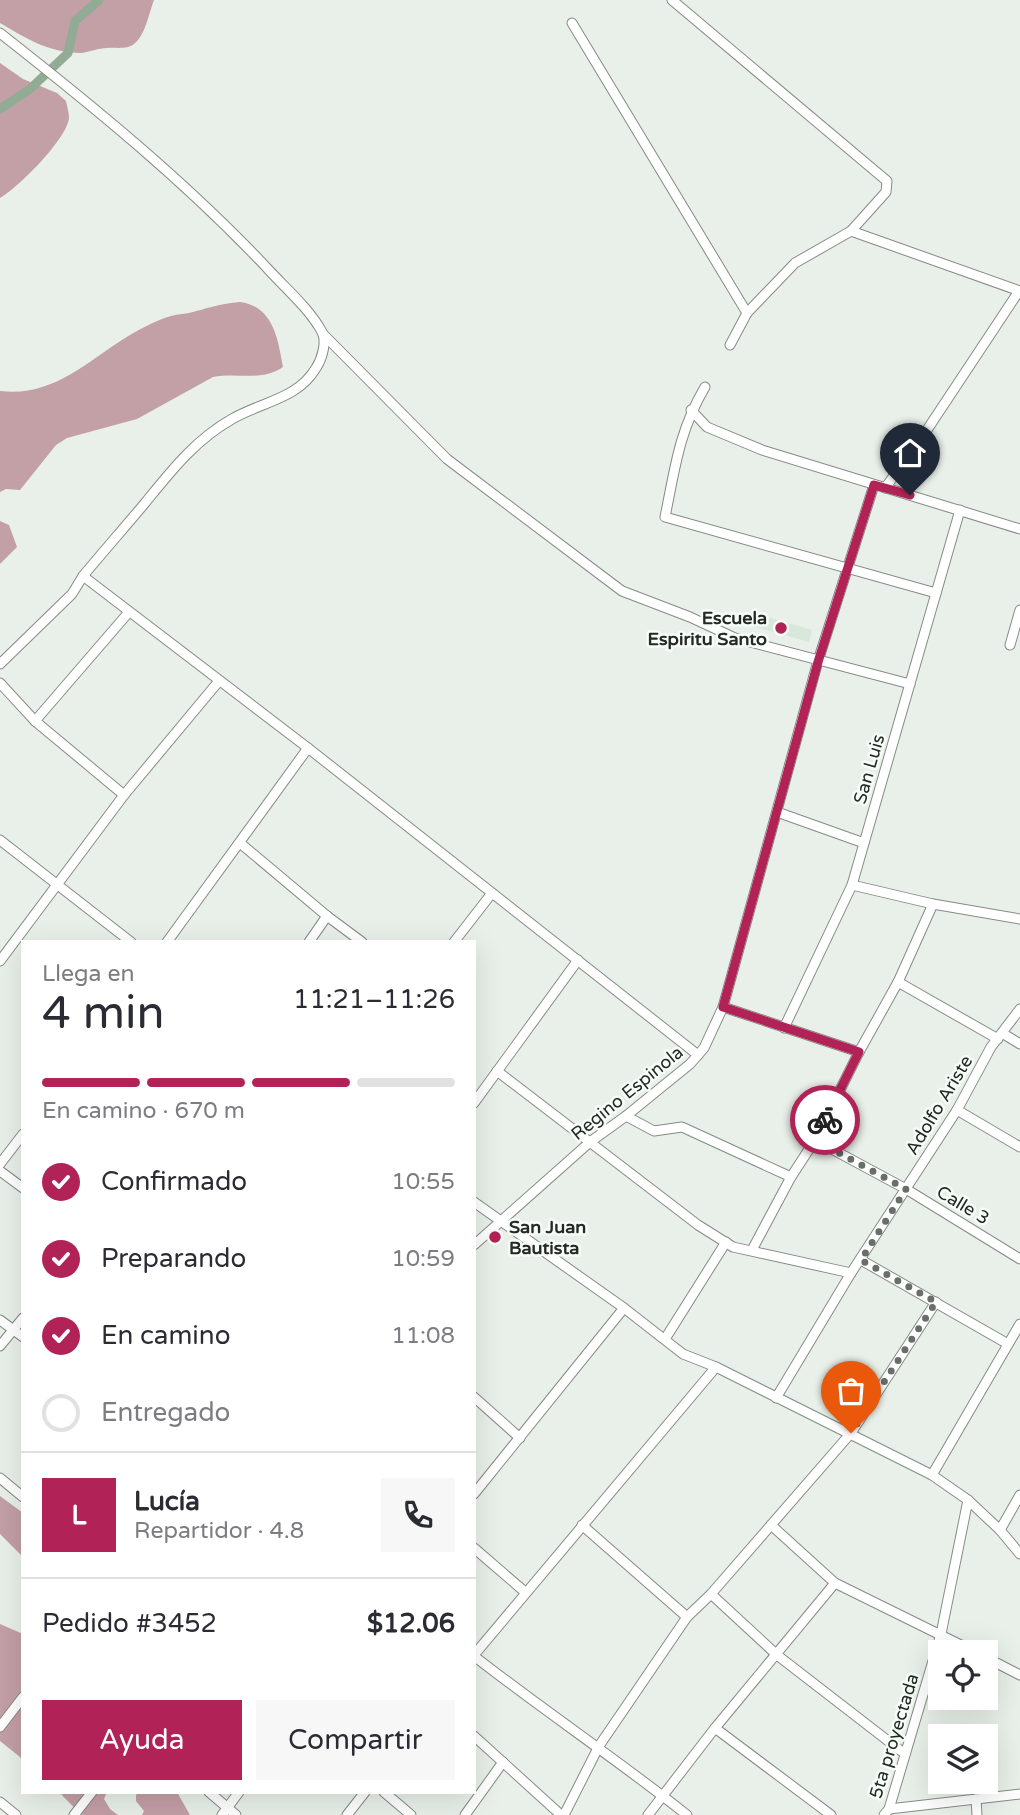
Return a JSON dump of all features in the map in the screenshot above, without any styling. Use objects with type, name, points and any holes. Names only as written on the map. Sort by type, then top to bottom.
[{"type":"street","points":[[672,0],[887,181],[886,192],[851,231],[795,263],[747,313],[730,345]]},
{"type":"street","points":[[572,23],[747,313]]},
{"type":"street","points":[[0,33],[62,82],[220,219],[307,311],[324,335],[447,459],[622,591],[690,617],[735,638],[818,662],[910,684]]},
{"type":"street","points":[[851,231],[1020,291],[885,488]]},
{"type":"street","points":[[0,664],[72,594],[83,576],[172,468],[197,443],[240,414],[292,393],[303,385],[323,353],[324,335]]},
{"type":"street","points":[[705,387],[691,410],[682,435],[665,517],[936,593]]},
{"type":"street","points":[[691,410],[707,427],[762,450],[1020,529]]},
{"type":"street","name":"Regino Espinola","points":[[476,1243],[590,1142],[690,1064],[713,1031],[723,1007],[818,662],[874,485]]},
{"type":"street","name":"San Luis","points":[[784,1028],[852,885],[960,510]]},
{"type":"street","points":[[83,576],[308,748],[698,1055]]},
{"type":"street","points":[[1010,645],[1020,610]]},
{"type":"street","points":[[36,720],[129,612]]},
{"type":"street","points":[[0,961],[124,795],[219,681]]},
{"type":"street","points":[[0,683],[36,720],[124,795]]},
{"type":"street","points":[[168,940],[308,748]]},
{"type":"street","points":[[777,812],[864,843]]},
{"type":"street","points":[[0,840],[128,940]]},
{"type":"street","points":[[240,843],[359,940]]},
{"type":"street","points":[[852,885],[933,904],[1020,919]]},
{"type":"street","points":[[456,940],[492,892]]},
{"type":"street","points":[[752,1251],[791,1177],[815,1140],[898,982],[933,904]]},
{"type":"street","points":[[310,940],[327,916]]},
{"type":"street","points":[[476,1100],[578,960]]},
{"type":"street","points":[[898,982],[1020,1044]]},
{"type":"street","points":[[723,1007],[859,1052]]},
{"type":"street","name":"Adolfo Ariste","points":[[776,1398],[851,1273],[957,1110],[1000,1036],[1020,1009]]},
{"type":"street","points":[[497,1071],[698,1225],[733,1247],[851,1273]]},
{"type":"street","points":[[957,1110],[1020,1147]]},
{"type":"street","points":[[626,1116],[654,1131],[682,1128],[791,1177]]},
{"type":"street","points":[[0,1164],[21,1137]]},
{"type":"street","name":"Calle 3","points":[[815,1140],[906,1189],[1020,1259]]},
{"type":"street","points":[[0,1171],[21,1187]]},
{"type":"street","points":[[476,1203],[624,1307],[684,1354],[716,1367],[932,1475],[968,1500],[1000,1530],[1020,1554]]},
{"type":"street","points":[[664,1339],[726,1242]]},
{"type":"street","points":[[861,1260],[1009,1344]]},
{"type":"street","points":[[476,1738],[563,1815],[598,1746],[687,1617],[711,1594],[851,1433],[936,1302]]},
{"type":"street","points":[[476,1492],[624,1307]]},
{"type":"street","points":[[0,1320],[21,1336]]},
{"type":"street","points":[[0,1346],[21,1320]]},
{"type":"street","points":[[932,1475],[1020,1324]]},
{"type":"street","points":[[476,1653],[716,1367]]},
{"type":"street","points":[[476,1399],[520,1438]]},
{"type":"street","points":[[0,1478],[21,1495]]},
{"type":"street","points":[[1000,1530],[1020,1494]]},
{"type":"street","name":"5ta proyectada","points":[[886,1812],[941,1634],[968,1500]]},
{"type":"street","points":[[582,1525],[687,1617]]},
{"type":"street","points":[[771,1525],[835,1583],[952,1640]]},
{"type":"street","points":[[476,1550],[525,1592]]},
{"type":"street","points":[[648,1815],[715,1728],[835,1583]]},
{"type":"street","points":[[711,1594],[777,1655],[905,1754]]},
{"type":"street","points":[[476,1657],[687,1815]]},
{"type":"street","points":[[998,1664],[1020,1675]]},
{"type":"street","points":[[0,1727],[21,1700]]},
{"type":"street","points":[[715,1728],[831,1815]]},
{"type":"street","points":[[465,1815],[503,1762]]},
{"type":"street","points":[[74,1815],[90,1794]]},
{"type":"street","points":[[211,1794],[225,1811],[236,1815]]},
{"type":"street","points":[[225,1811],[238,1794]]},
{"type":"street","points":[[347,1815],[363,1794]]},
{"type":"street","points":[[386,1794],[411,1815]]},
{"type":"street","points":[[886,1812],[1020,1794]]},
{"type":"street","points":[[976,1799],[977,1815]]},
{"type":"street","points":[[0,1802],[16,1815]]},
{"type":"shaded area","points":[[0,0],[154,0],[144,30],[134,44],[124,48],[104,48],[81,53],[48,47],[0,23]]},
{"type":"shaded area","points":[[0,63],[23,79],[57,93],[66,101],[69,118],[51,150],[18,184],[0,198]]},
{"type":"shaded area","points":[[240,302],[260,310],[267,317],[276,335],[283,367],[267,374],[213,377],[137,419],[67,438],[56,445],[20,490],[6,489],[0,492],[0,391],[18,392],[51,384],[153,323],[174,315]]},
{"type":"shaded area","points":[[0,521],[9,525],[17,547],[0,564]]},
{"type":"shaded area","name":"Escuela Espiritu Santo","points":[[753,613],[812,630],[809,642],[749,625]]},
{"type":"shaded area","points":[[0,1496],[21,1512],[21,1555],[0,1534]]},
{"type":"shaded area","points":[[0,1624],[21,1633],[21,1759],[0,1741]]},
{"type":"shaded area","points":[[61,1794],[106,1794],[104,1799],[118,1815],[83,1815]]},
{"type":"shaded area","points":[[178,1794],[190,1815],[142,1815],[144,1811],[136,1801],[136,1795]]},
{"type":"waterway","points":[[0,109],[30,89],[68,53],[75,21],[99,0]]},
{"type":"way so far","points":[[825,1120],[815,1140],[906,1189],[861,1260],[936,1302],[851,1433]]},
{"type":"place","name":"Escuela Espiritu Santo","points":[[781,628]]},
{"type":"place","name":"San Juan Bautista","points":[[495,1237]]},
{"type":"route","points":[[825,1120],[859,1052],[723,1007],[818,662],[874,485],[910,495]]}]
